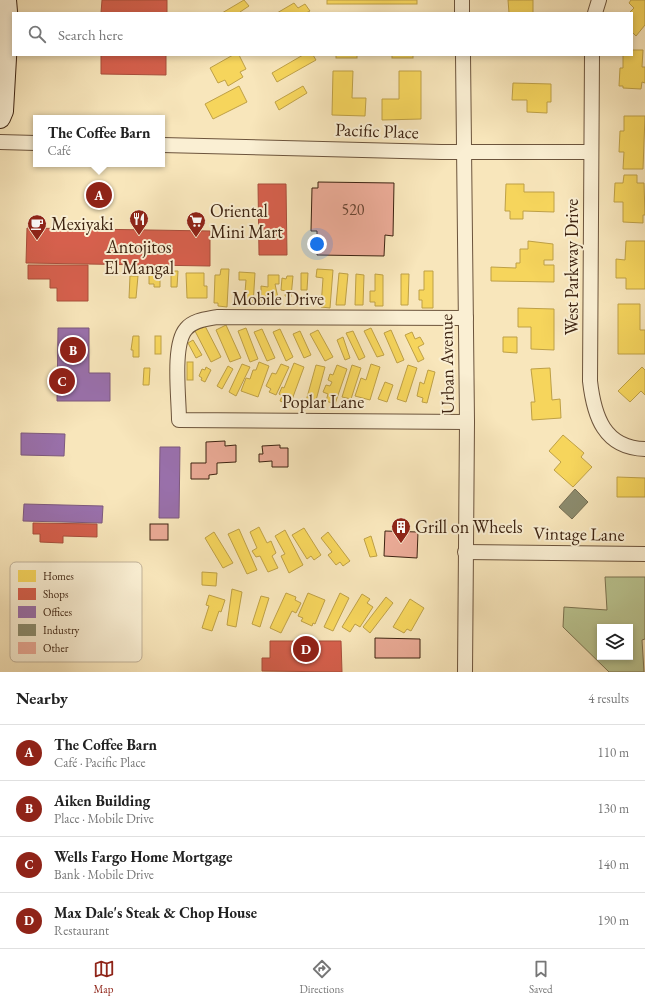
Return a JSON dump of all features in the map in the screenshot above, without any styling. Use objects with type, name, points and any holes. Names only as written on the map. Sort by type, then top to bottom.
[{"type":"main road","points":[[6,0],[8,23]]},
{"type":"main road","points":[[0,118],[3,111],[10,0]]},
{"type":"street","points":[[462,0],[462,12]]},
{"type":"street","points":[[595,12],[599,0]]},
{"type":"street","name":"Urban Avenue","points":[[463,56],[467,422],[465,672]]},
{"type":"street","name":"West Parkway Drive","points":[[592,56],[590,381],[593,406],[602,427],[617,442],[638,449],[645,449]]},
{"type":"street","points":[[0,142],[33,143]]},
{"type":"street","name":"Pacific Place","points":[[165,145],[464,152],[591,152]]},
{"type":"street","name":"Mobile Drive","points":[[179,420],[178,352],[180,339],[187,328],[199,321],[217,318],[466,318]]},
{"type":"street","name":"Poplar Lane","points":[[179,420],[467,422]]},
{"type":"street","name":"Vintage Lane","points":[[465,552],[645,554]]},
{"type":"green space","points":[[605,577],[645,577],[645,639],[642,640],[644,672],[609,672],[563,627],[564,607],[607,610]]},
{"type":"building: Homes","points":[[244,0],[249,6],[240,12],[224,12]]},
{"type":"building: Homes","points":[[327,0],[417,0],[417,4],[327,4]]},
{"type":"building: Homes","points":[[508,0],[533,0],[533,12],[509,12]]},
{"type":"building: Homes","points":[[631,0],[645,0],[645,25],[636,36],[633,33],[633,12],[630,12],[634,8],[629,3]]},
{"type":"building: Homes","points":[[294,3],[298,8],[305,4],[310,11],[308,12],[279,12]]},
{"type":"building: Homes","points":[[633,50],[643,50],[642,67],[645,67],[645,83],[642,82],[641,89],[623,88],[623,86],[619,86],[620,68],[623,68],[623,56],[633,56]]},
{"type":"building: Homes","points":[[231,56],[240,56],[246,69],[240,72],[243,77],[228,86],[225,80],[218,83],[210,68]]},
{"type":"building: Homes","points":[[301,56],[314,56],[316,60],[277,82],[272,73]]},
{"type":"building: Homes","points":[[336,56],[357,56],[357,58],[336,58]]},
{"type":"building: Homes","points":[[392,56],[413,56],[413,58],[392,58]]},
{"type":"building: Homes","points":[[333,71],[353,71],[352,98],[366,98],[365,116],[332,115]]},
{"type":"building: Homes","points":[[399,71],[421,71],[421,119],[382,120],[382,99],[399,99]]},
{"type":"building: Homes","points":[[513,83],[551,84],[551,102],[547,102],[547,113],[527,112],[527,100],[512,100]]},
{"type":"building: Homes","points":[[239,86],[247,102],[213,119],[205,104]]},
{"type":"building: Homes","points":[[303,86],[307,93],[279,110],[275,102]]},
{"type":"building: Homes","points":[[624,116],[645,116],[643,169],[623,169],[624,152],[619,152],[620,131],[624,131]]},
{"type":"building: Homes","points":[[624,175],[637,175],[637,183],[644,183],[645,215],[643,215],[643,223],[623,222],[623,202],[614,202],[615,183],[623,183]]},
{"type":"building: Homes","points":[[506,184],[524,184],[524,192],[554,192],[554,212],[523,211],[523,219],[510,219],[510,211],[505,211]]},
{"type":"building: Homes","points":[[528,241],[553,244],[553,260],[544,260],[544,265],[554,265],[554,282],[491,281],[491,267],[516,268],[516,263],[520,263],[520,249],[528,249]]},
{"type":"building: Homes","points":[[626,241],[645,241],[645,289],[626,289],[626,278],[616,278],[616,259],[625,260]]},
{"type":"building: Homes","points":[[221,269],[229,269],[227,307],[218,306],[218,303],[214,303],[215,275],[220,275]]},
{"type":"building: Homes","points":[[317,269],[333,270],[330,308],[321,307],[323,278],[316,277]]},
{"type":"building: Homes","points":[[171,271],[178,271],[177,287],[171,287]]},
{"type":"building: Homes","points":[[424,271],[433,271],[433,308],[422,308],[422,300],[419,300],[419,290],[424,290]]},
{"type":"building: Homes","points":[[154,272],[160,272],[160,287],[154,287],[154,284],[149,284],[149,274],[154,274]]},
{"type":"building: Homes","points":[[239,272],[255,273],[253,305],[244,305],[246,280],[239,280]]},
{"type":"building: Homes","points":[[186,273],[204,273],[204,286],[207,286],[207,298],[187,298]]},
{"type":"building: Homes","points":[[301,273],[308,273],[307,290],[301,290]]},
{"type":"building: Homes","points":[[339,273],[348,274],[345,305],[336,305]]},
{"type":"building: Homes","points":[[356,274],[364,275],[363,305],[355,305]]},
{"type":"building: Homes","points":[[375,274],[383,275],[383,306],[375,306],[375,302],[370,302],[370,291],[375,291]]},
{"type":"building: Homes","points":[[401,274],[409,274],[408,305],[401,305]]},
{"type":"building: Homes","points":[[268,275],[279,275],[279,284],[275,284],[278,298],[274,298],[274,305],[267,305],[268,301],[261,301],[261,286],[268,287]]},
{"type":"building: Homes","points":[[130,276],[138,276],[136,298],[129,298]]},
{"type":"building: Homes","points":[[287,276],[293,276],[291,297],[285,296],[286,291],[281,290],[282,278],[286,279]]},
{"type":"building: Homes","points":[[618,304],[640,304],[640,330],[645,330],[645,354],[618,354]]},
{"type":"building: Homes","points":[[518,308],[554,309],[554,350],[531,349],[531,327],[518,327]]},
{"type":"building: Homes","points":[[204,324],[221,357],[211,362],[194,329]]},
{"type":"building: Homes","points":[[226,325],[241,358],[230,362],[216,330]]},
{"type":"building: Homes","points":[[246,328],[258,359],[250,362],[238,331]]},
{"type":"building: Homes","points":[[371,328],[384,355],[377,357],[364,331]]},
{"type":"building: Homes","points":[[262,329],[275,358],[267,361],[254,332]]},
{"type":"building: Homes","points":[[280,329],[293,357],[286,361],[273,332]]},
{"type":"building: Homes","points":[[318,330],[333,357],[325,361],[310,334]]},
{"type":"building: Homes","points":[[391,330],[404,360],[397,363],[384,333]]},
{"type":"building: Homes","points":[[300,331],[311,355],[304,358],[293,334]]},
{"type":"building: Homes","points":[[353,331],[365,357],[359,360],[346,333]]},
{"type":"building: Homes","points":[[412,332],[415,339],[420,337],[424,344],[418,347],[424,359],[418,362],[405,335]]},
{"type":"building: Homes","points":[[133,336],[139,336],[139,357],[133,357],[133,350],[131,350]]},
{"type":"building: Homes","points":[[155,336],[161,336],[161,354],[155,354]]},
{"type":"building: Homes","points":[[343,337],[350,358],[345,360],[337,340]]},
{"type":"building: Homes","points":[[503,337],[517,337],[517,353],[503,352]]},
{"type":"building: Homes","points":[[193,340],[202,355],[196,358],[188,343]]},
{"type":"building: Homes","points":[[187,362],[193,362],[193,380],[187,380]]},
{"type":"building: Homes","points":[[259,362],[269,366],[258,397],[241,391],[246,378],[250,379],[253,370],[256,370]]},
{"type":"building: Homes","points":[[294,363],[304,367],[290,405],[280,401],[282,396],[279,394],[282,387],[284,388]]},
{"type":"building: Homes","points":[[242,364],[250,367],[236,396],[229,392]]},
{"type":"building: Homes","points":[[281,364],[289,367],[276,395],[269,392],[271,389],[266,386],[272,373],[276,374]]},
{"type":"building: Homes","points":[[371,364],[380,367],[370,400],[355,396],[361,378],[366,380]]},
{"type":"building: Homes","points":[[316,365],[325,367],[315,404],[306,401]]},
{"type":"building: Homes","points":[[337,365],[347,369],[335,404],[326,401],[328,394],[323,392],[326,385],[330,386],[332,382],[328,380],[330,374],[333,375]]},
{"type":"building: Homes","points":[[352,365],[361,368],[351,399],[342,397]]},
{"type":"building: Homes","points":[[408,365],[417,368],[406,402],[397,399]]},
{"type":"building: Homes","points":[[228,366],[233,369],[222,389],[217,386]]},
{"type":"building: Homes","points":[[206,367],[211,370],[205,382],[201,380],[202,378],[199,376],[202,369],[205,370]]},
{"type":"building: Homes","points":[[642,367],[645,370],[645,395],[641,391],[630,402],[618,391]]},
{"type":"building: Homes","points":[[144,368],[150,368],[149,385],[143,385]]},
{"type":"building: Homes","points":[[550,368],[552,400],[560,399],[561,418],[532,420],[531,402],[535,402],[531,369]]},
{"type":"building: Homes","points":[[428,370],[435,372],[427,403],[422,402],[423,398],[417,396],[420,382],[424,384]]},
{"type":"building: Homes","points":[[385,382],[393,385],[387,402],[378,399]]},
{"type":"building: Homes","points":[[563,435],[584,453],[581,457],[592,467],[573,487],[554,470],[561,462],[549,451]]},
{"type":"building: Homes","points":[[617,477],[645,478],[645,497],[617,497]]},
{"type":"building: Homes","points":[[259,527],[267,543],[271,541],[276,553],[272,556],[278,568],[268,572],[260,556],[256,557],[252,551],[257,548],[250,532]]},
{"type":"building: Homes","points":[[304,528],[321,555],[314,560],[311,556],[307,559],[292,535]]},
{"type":"building: Homes","points":[[239,529],[257,570],[247,574],[228,534]]},
{"type":"building: Homes","points":[[285,530],[303,565],[289,573],[281,556],[285,554],[275,536]]},
{"type":"building: Homes","points":[[214,532],[233,563],[223,568],[205,538]]},
{"type":"building: Homes","points":[[328,532],[350,561],[343,566],[340,562],[336,565],[328,555],[332,552],[321,538]]},
{"type":"building: Homes","points":[[371,536],[377,556],[370,557],[364,539]]},
{"type":"building: Homes","points":[[202,572],[217,573],[216,586],[202,585]]},
{"type":"building: Homes","points":[[232,589],[242,592],[236,627],[227,625]]},
{"type":"building: Homes","points":[[286,593],[296,597],[295,600],[301,603],[296,613],[292,611],[281,633],[270,628]]},
{"type":"building: Homes","points":[[308,593],[325,600],[315,624],[313,623],[312,626],[301,621],[303,618],[298,616]]},
{"type":"building: Homes","points":[[340,593],[349,598],[333,631],[324,627]]},
{"type":"building: Homes","points":[[362,594],[370,599],[367,603],[373,607],[360,627],[355,624],[350,632],[342,627]]},
{"type":"building: Homes","points":[[209,595],[225,600],[221,612],[219,611],[212,631],[202,628],[209,606],[206,605]]},
{"type":"building: Homes","points":[[261,596],[269,598],[260,627],[252,624]]},
{"type":"building: Homes","points":[[386,597],[393,603],[370,633],[363,627]]},
{"type":"building: Homes","points":[[410,599],[424,608],[411,631],[407,629],[404,633],[393,627]]},
{"type":"building: Shops","points":[[102,0],[167,0],[167,12],[101,12]]},
{"type":"building: Shops","points":[[101,56],[166,56],[166,75],[101,74]]},
{"type":"building: Shops","points":[[258,184],[286,184],[287,255],[259,255]]},
{"type":"building: Shops","points":[[95,191],[103,191],[103,199],[95,199]]},
{"type":"building: Shops","points":[[27,228],[210,231],[210,266],[26,263]]},
{"type":"building: Shops","points":[[28,265],[88,265],[88,301],[57,301],[57,288],[50,288],[50,279],[28,279]]},
{"type":"building: Shops","points":[[33,523],[97,524],[97,537],[63,536],[63,543],[40,542],[40,534],[33,534]]},
{"type":"building: Shops","points":[[270,641],[341,641],[342,672],[262,671],[262,658],[270,658]]},
{"type":"building: Offices","points":[[58,328],[89,328],[89,373],[110,373],[110,401],[57,401]]},
{"type":"building: Offices","points":[[21,433],[65,434],[64,456],[21,455]]},
{"type":"building: Offices","points":[[160,447],[180,447],[179,518],[159,518]]},
{"type":"building: Offices","points":[[24,504],[103,506],[102,523],[23,521]]},
{"type":"building: Industry","points":[[575,489],[588,502],[572,519],[559,507]]},
{"type":"building: Other","points":[[318,182],[394,183],[393,236],[385,235],[384,256],[317,255],[317,231],[311,231],[312,188],[318,188]]},
{"type":"building: Other","points":[[225,441],[225,446],[236,445],[236,462],[217,463],[217,474],[209,475],[209,479],[191,479],[191,463],[206,463],[206,442]]},
{"type":"building: Other","points":[[280,445],[280,448],[288,448],[288,467],[272,467],[272,461],[259,462],[259,454],[263,454],[262,446]]},
{"type":"building: Other","points":[[150,524],[168,524],[168,540],[150,540]]},
{"type":"building: Other","name":"Grill on Wheels","points":[[385,531],[418,532],[417,558],[384,556]]},
{"type":"building: Other","points":[[375,638],[420,639],[420,658],[375,658]]},
{"type":"place","name":"The Coffee Barn","points":[[99,195]]},
{"type":"place","name":"Antojitos El Mangal","points":[[139,236]]},
{"type":"place","name":"Oriental Mini Mart","points":[[196,238]]},
{"type":"place","name":"Mexiyaki","points":[[37,241]]},
{"type":"place","name":"Aiken Building","points":[[73,350]]},
{"type":"place","name":"Wells Fargo Home Mortgage","points":[[62,381]]},
{"type":"place","name":"Grill on Wheels","points":[[401,544]]},
{"type":"place","name":"Max Dale's Steak & Chop House","points":[[306,649]]}]
